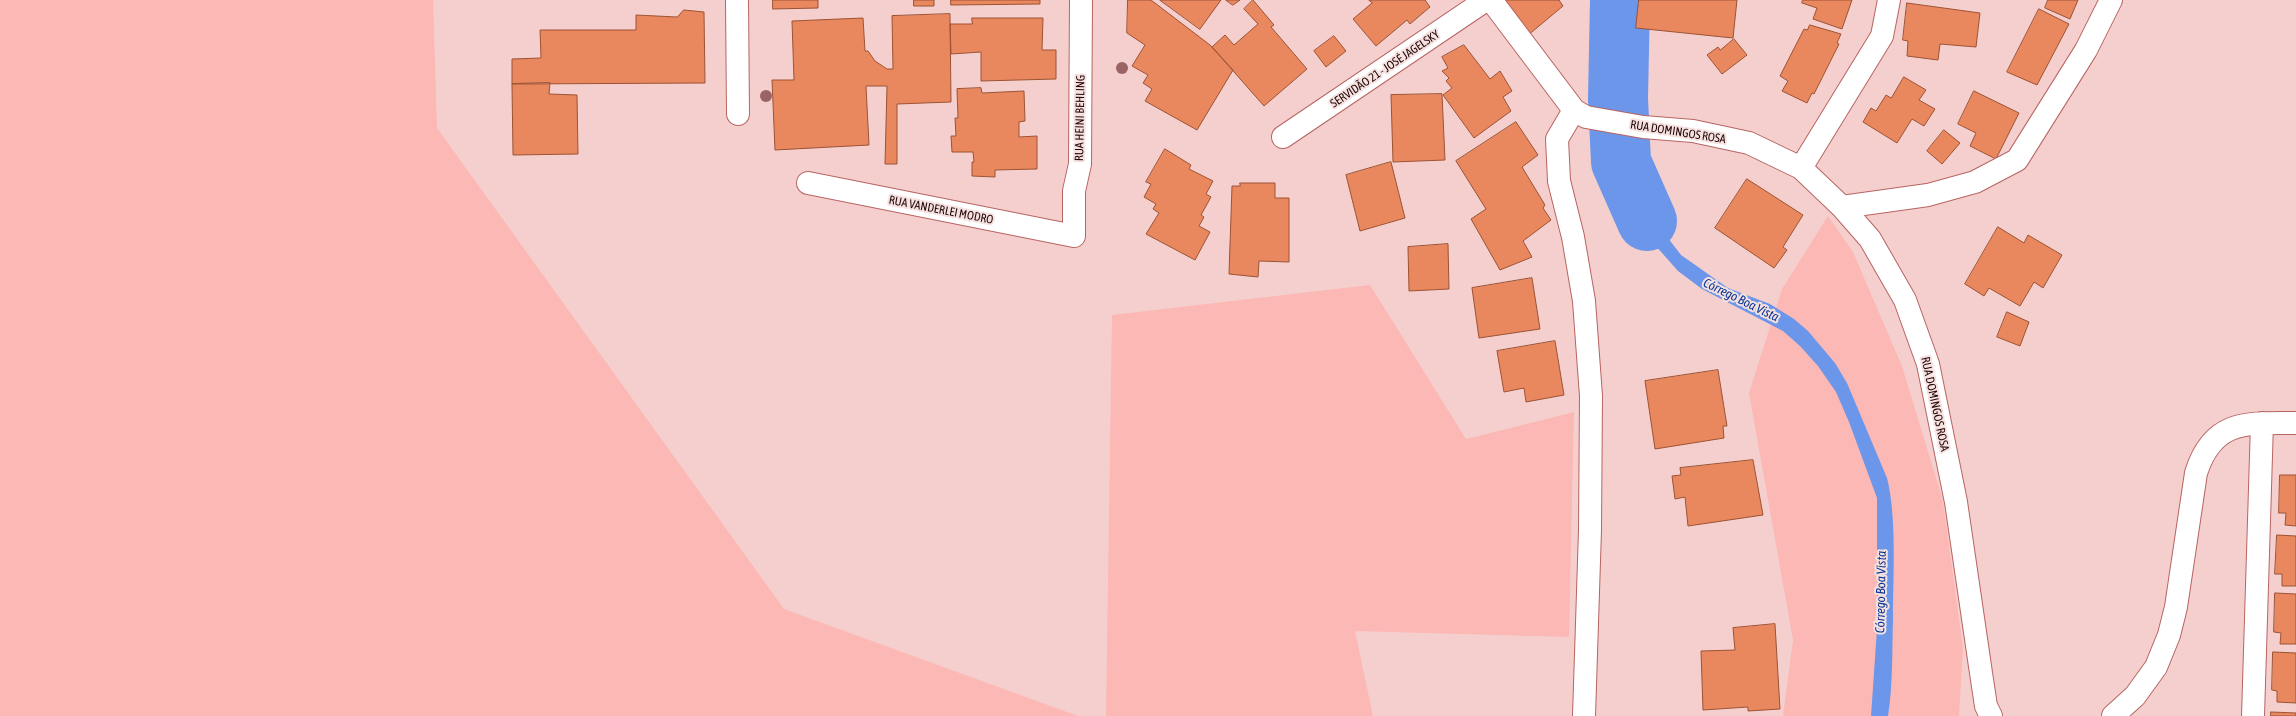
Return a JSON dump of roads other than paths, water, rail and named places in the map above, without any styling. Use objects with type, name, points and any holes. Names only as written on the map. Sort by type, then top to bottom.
[{"type":"street","points":[[736,0],[738,114]]},
{"type":"street","name":"RUA HEINI BEHLING","points":[[1074,236],[1074,191],[1080,164],[1081,0]]},
{"type":"street","name":"SERVIDÃO 21 - JOSÉ JAGELSKY","points":[[1283,137],[1486,0]]},
{"type":"street","points":[[1491,0],[1580,113],[1557,139],[1559,180],[1573,237],[1584,301],[1591,396],[1590,530],[1584,716]]},
{"type":"street","points":[[1801,168],[1882,36],[1889,0]]},
{"type":"street","points":[[1842,207],[1928,195],[1975,182],[2016,160],[2086,50],[2111,0]]},
{"type":"street","name":"RUA DOMINGOS ROSA","points":[[1580,113],[1643,127],[1694,131],[1749,143],[1801,168],[1842,207],[1870,239],[1905,300],[1928,364],[1956,502],[1986,706],[1991,716]]},
{"type":"street","name":"RUA VANDERLEI MODRO","points":[[808,183],[1074,236]]},
{"type":"street","points":[[2253,716],[2262,423]]},
{"type":"street","points":[[2113,716],[2135,696],[2156,667],[2169,635],[2176,607],[2193,493],[2202,456],[2209,443],[2222,433],[2240,426],[2262,423],[2296,423]]},
{"type":"water","points":[[1613,0],[1629,0],[1625,101],[1609,97],[1608,56]]},
{"type":"water","points":[[1611,142],[1630,146],[1633,177],[1658,225],[1681,255],[1728,288],[1770,304],[1794,319],[1808,331],[1835,363],[1847,383],[1887,478],[1890,494],[1894,566],[1891,692],[1888,716],[1871,716],[1877,629],[1877,498],[1849,422],[1836,392],[1818,366],[1800,346],[1783,331],[1702,289],[1678,271],[1647,236],[1618,177]]},
{"type":"waterway","name":"Córrego Boa Vista","points":[[1620,0],[1618,99],[1621,162],[1647,221]]}]
